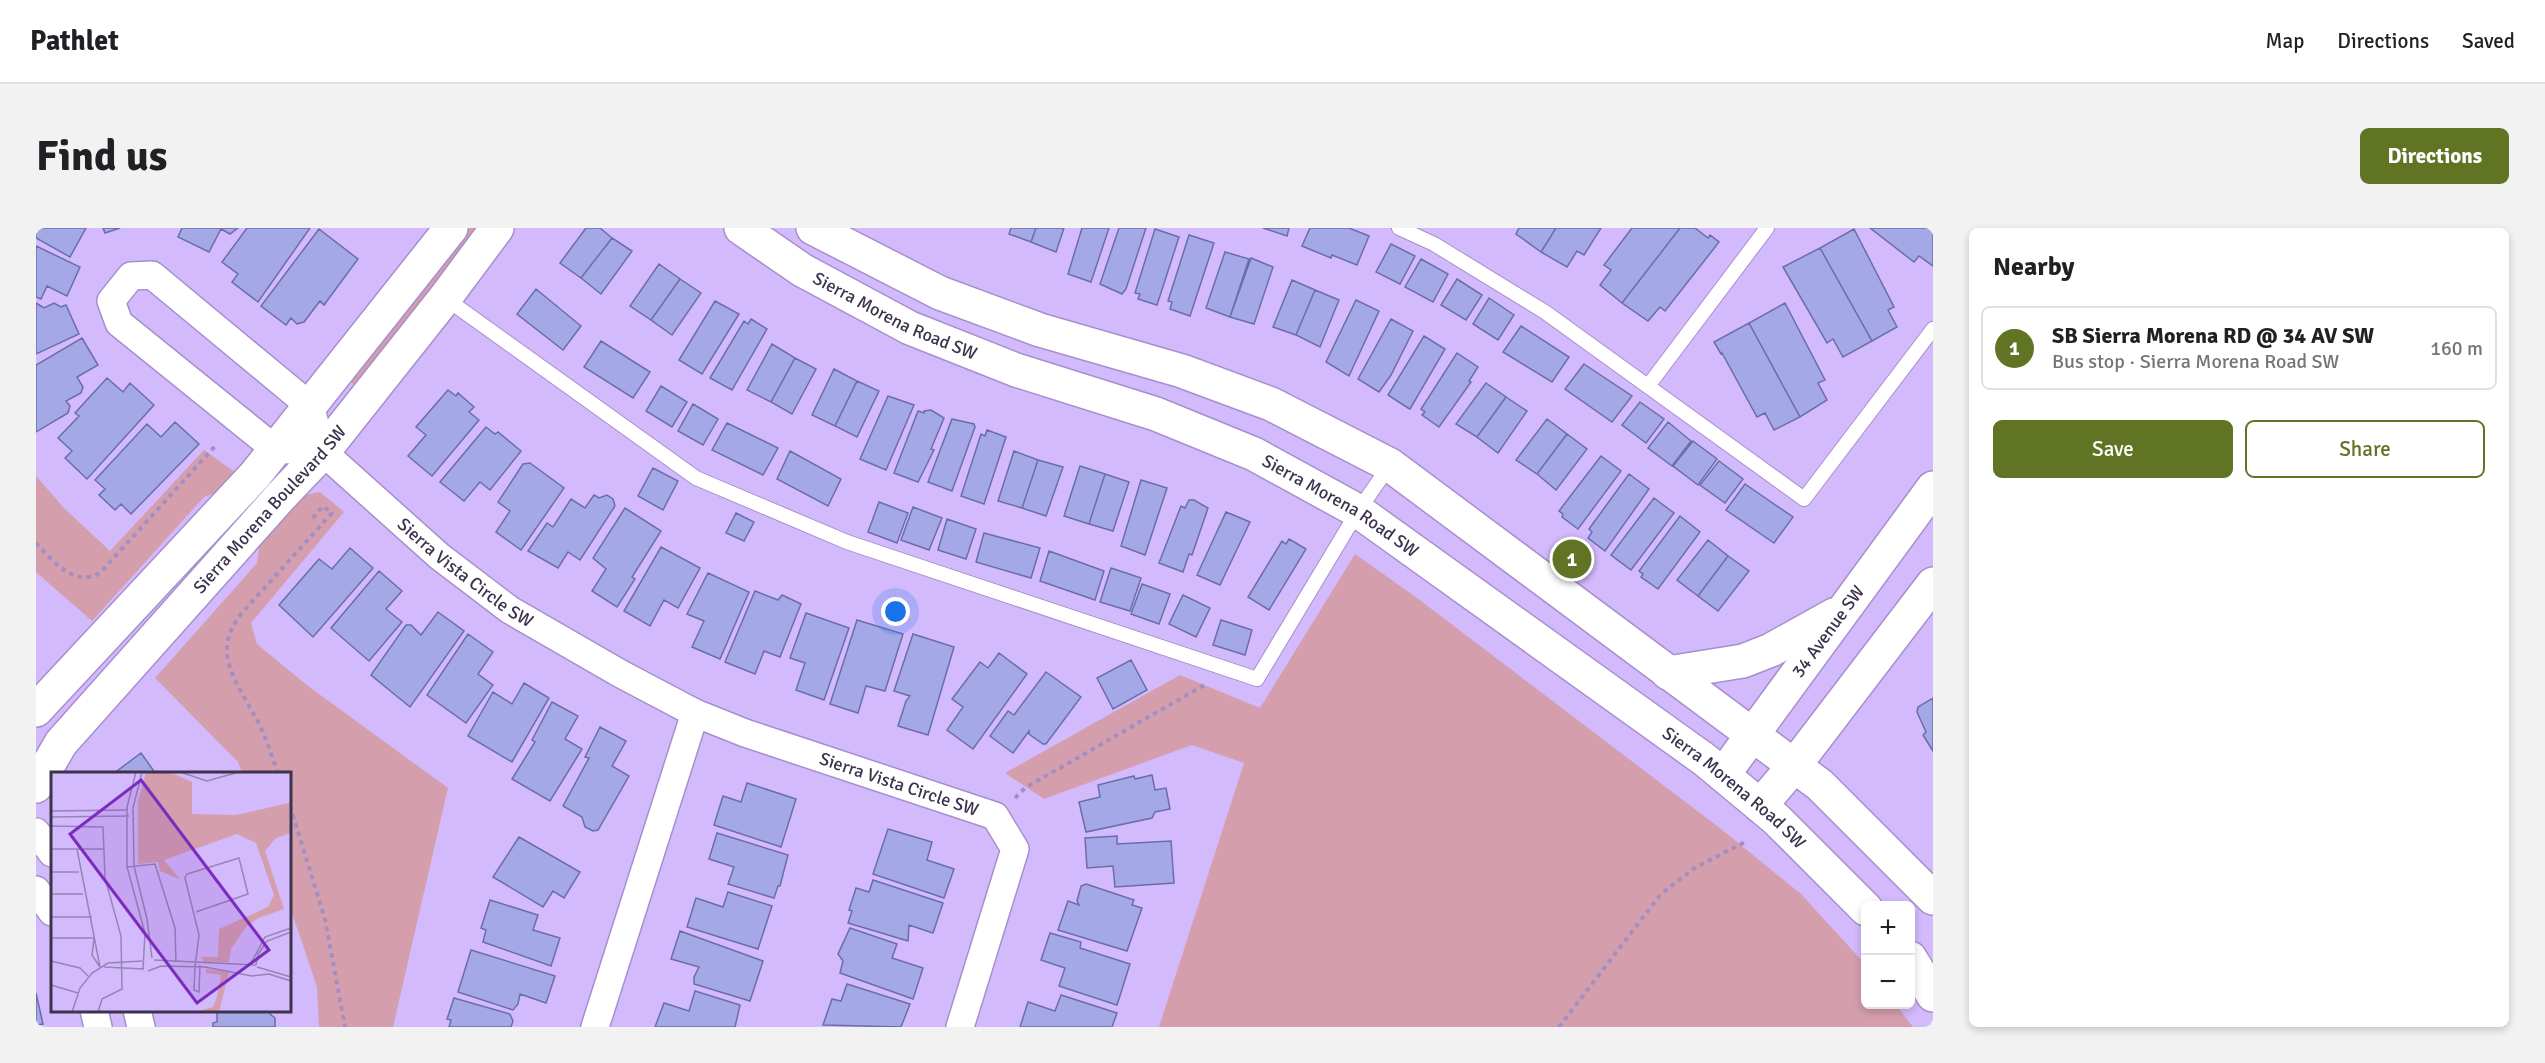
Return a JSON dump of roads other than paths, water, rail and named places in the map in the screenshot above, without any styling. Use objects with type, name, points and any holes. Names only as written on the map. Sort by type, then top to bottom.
[{"type":"street","name":"Sierra Morena Boulevard SW","points":[[36,710],[255,475],[451,228]]},
{"type":"street","name":"Sierra Morena Boulevard SW","points":[[36,786],[61,743],[323,452],[445,298],[497,228]]},
{"type":"street","name":"Sierra Morena Road SW","points":[[741,228],[802,270],[910,328],[1016,370],[1156,414],[1254,454],[1358,511],[1723,775],[1760,806],[1861,904]]},
{"type":"street","points":[[813,228],[940,293],[1040,330],[1182,371],[1271,404],[1390,465],[1820,785],[1933,898]]},
{"type":"street","points":[[152,275],[310,406],[323,452],[275,449],[119,323],[111,302],[131,276],[152,275]]},
{"type":"street","name":"Sierra Vista Circle SW","points":[[323,452],[439,556],[510,610],[621,674],[695,713],[745,733],[995,816],[1015,849],[960,1027]]},
{"type":"street","name":"34 Avenue SW","points":[[1723,775],[1750,735],[1933,488]]},
{"type":"street","points":[[1760,806],[1794,766],[1933,584]]},
{"type":"street","points":[[1668,673],[1743,661],[1771,650],[1843,610]]},
{"type":"street","points":[[595,1027],[695,713]]},
{"type":"street","points":[[36,832],[51,852]]},
{"type":"street","points":[[36,890],[51,911]]},
{"type":"street","points":[[1915,965],[1933,995]]},
{"type":"street","points":[[94,1012],[98,1027]]},
{"type":"street","points":[[137,1012],[141,1027]]},
{"type":"lane","points":[[1399,228],[1434,244],[1545,312],[1804,499],[1933,329]]},
{"type":"lane","points":[[1648,386],[1767,228]]},
{"type":"lane","points":[[445,298],[696,478],[847,542],[1257,679],[1358,511],[1390,465]]},
{"type":"place","name":"SB Sierra Morena RD @ 34 AV SW","points":[[1572,559]]}]
